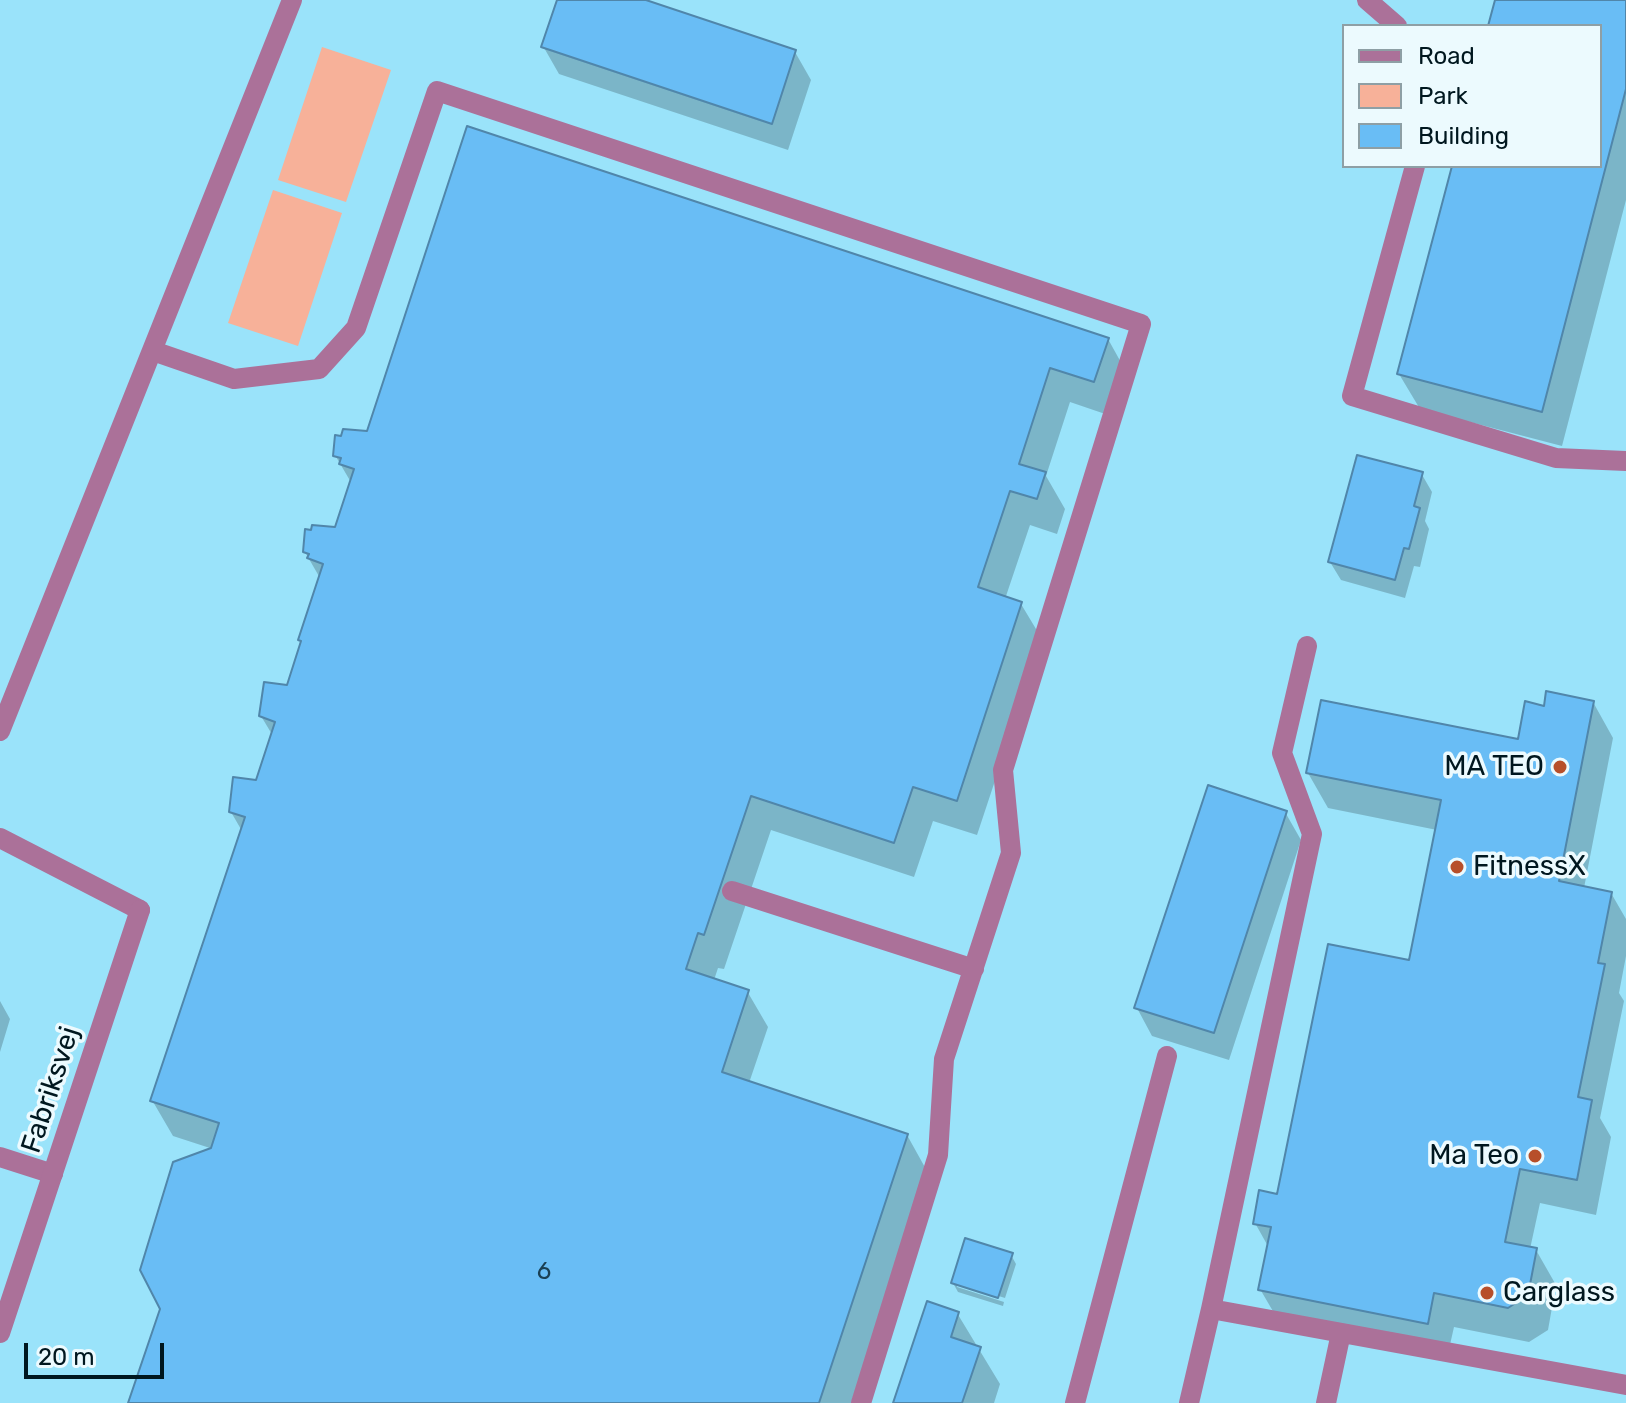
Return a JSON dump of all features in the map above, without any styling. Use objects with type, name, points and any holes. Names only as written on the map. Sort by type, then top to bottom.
[{"type":"street","points":[[0,731],[292,0]]},
{"type":"street","points":[[1367,0],[1395,24]]},
{"type":"street","points":[[153,351],[234,379],[319,369],[356,328],[437,91],[1141,324],[1003,770],[1011,853],[944,1059],[938,1155],[861,1403]]},
{"type":"street","points":[[1414,168],[1352,396],[1556,458],[1626,461]]},
{"type":"street","points":[[1189,1403],[1312,834],[1282,753],[1307,646]]},
{"type":"street","name":"Fabriksvej","points":[[0,838],[140,910],[0,1333]]},
{"type":"street","points":[[732,891],[974,969]]},
{"type":"street","points":[[1075,1403],[1167,1056]]},
{"type":"street","points":[[0,1157],[53,1174]]},
{"type":"street","points":[[1211,1309],[1626,1385]]},
{"type":"street","points":[[1326,1403],[1341,1333]]},
{"type":"green space","points":[[322,47],[391,70],[346,202],[278,180]]},
{"type":"green space","points":[[273,190],[342,213],[298,346],[228,323]]},
{"type":"building","points":[[557,0],[646,0],[796,50],[772,124],[541,47]]},
{"type":"building","points":[[1495,0],[1626,0],[1626,89],[1542,412],[1397,374],[1451,168],[1602,168],[1602,24],[1489,24]]},
{"type":"building","points":[[467,126],[1109,338],[1094,382],[1050,368],[1019,464],[1046,472],[1037,499],[1010,491],[978,587],[1022,602],[957,801],[913,787],[894,843],[751,796],[704,935],[698,933],[686,969],[749,990],[722,1072],[908,1134],[819,1403],[128,1403],[160,1309],[140,1270],[173,1162],[211,1148],[219,1123],[150,1101],[245,817],[229,812],[233,777],[256,780],[275,722],[259,716],[264,682],[287,685],[323,564],[307,558],[309,554],[303,552],[305,529],[311,530],[312,525],[335,527],[354,469],[339,464],[341,458],[333,456],[335,435],[341,436],[343,429],[367,431]]},
{"type":"building","points":[[1357,455],[1423,472],[1414,506],[1420,508],[1409,549],[1404,548],[1395,580],[1328,562]]},
{"type":"building","points":[[1546,691],[1594,701],[1559,881],[1612,892],[1598,963],[1605,964],[1578,1097],[1592,1100],[1577,1180],[1520,1169],[1505,1242],[1537,1248],[1528,1295],[1508,1308],[1434,1293],[1428,1324],[1258,1290],[1271,1227],[1253,1224],[1259,1190],[1277,1194],[1328,944],[1409,960],[1441,800],[1306,773],[1321,700],[1518,739],[1525,701],[1544,706]]},
{"type":"building","points":[[1208,785],[1287,811],[1214,1033],[1134,1008]]},
{"type":"building","points":[[965,1238],[1013,1253],[998,1298],[951,1283]]},
{"type":"building","points":[[927,1301],[959,1312],[951,1337],[981,1347],[962,1403],[893,1403]]},
{"type":"place","name":"MA TEO","points":[[1560,767]]},
{"type":"place","name":"FitnessX","points":[[1457,867]]},
{"type":"place","name":"Ma Teo","points":[[1535,1156]]},
{"type":"place","name":"Carglass","points":[[1487,1293]]}]
